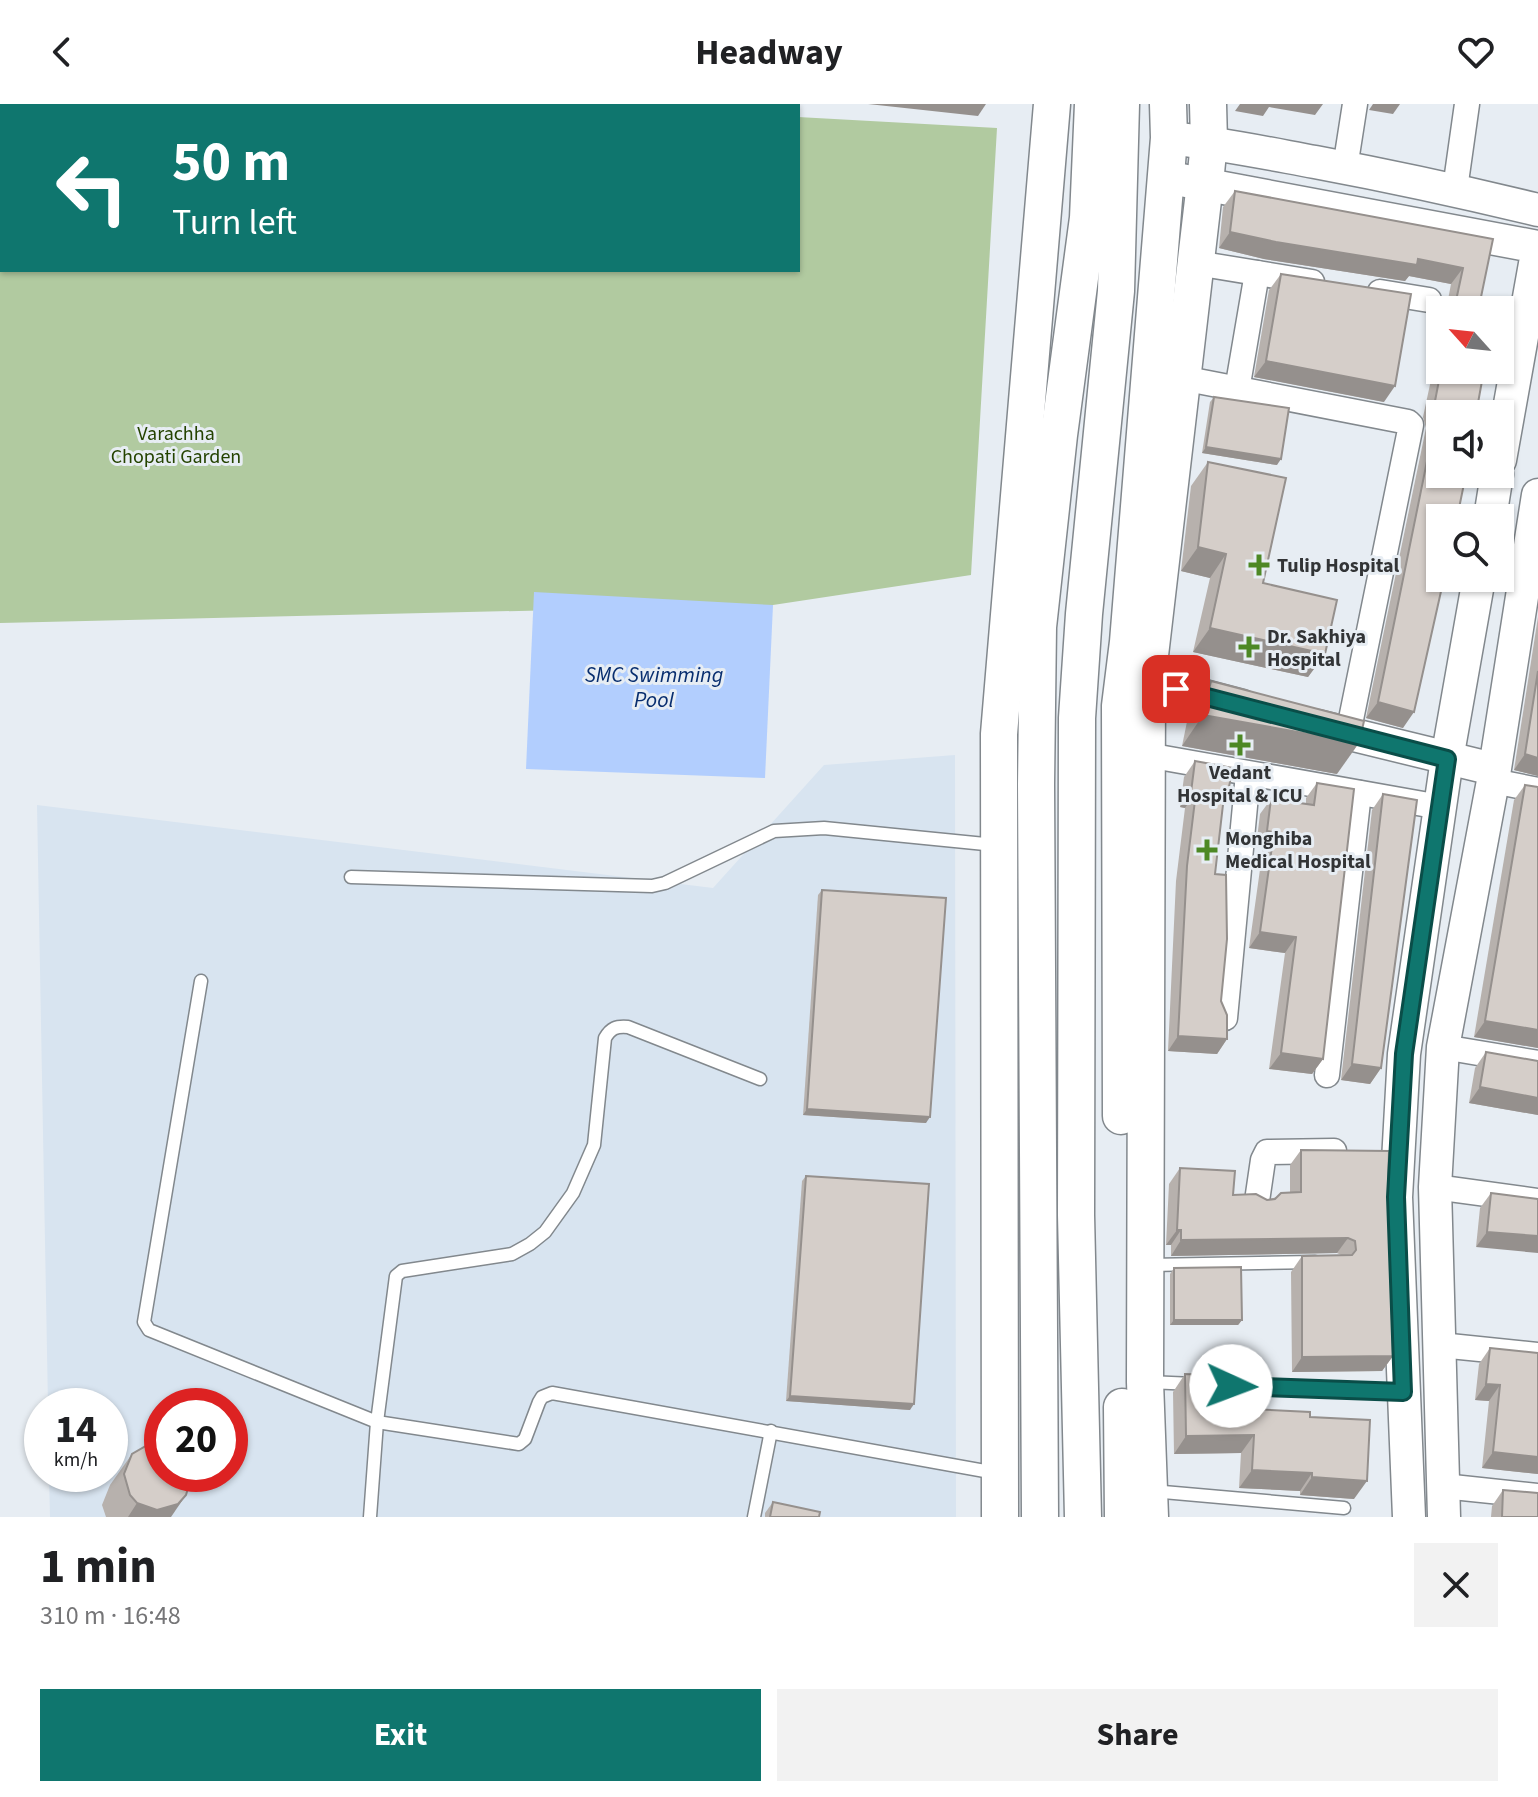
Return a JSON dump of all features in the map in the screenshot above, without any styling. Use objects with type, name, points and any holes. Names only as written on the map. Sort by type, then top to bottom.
[{"type":"main road","points":[[1000,1517],[999,734],[1052,104]]},
{"type":"main road","points":[[1040,1517],[1036,832],[1038,627],[1059,435],[1088,218],[1093,104]]},
{"type":"main road","points":[[1083,1517],[1076,1215],[1077,718],[1116,291],[1121,104]]},
{"type":"main road","points":[[1103,1517],[1099,726],[1116,556],[1142,194],[1142,104]]},
{"type":"main road","points":[[1149,1504],[1145,1382],[1147,681],[1205,183],[1209,142],[1208,104]]},
{"type":"main road","points":[[1123,1517],[1120,706],[1128,642],[1169,121]]},
{"type":"street","points":[[1345,168],[1355,104]]},
{"type":"street","points":[[1455,189],[1467,104]]},
{"type":"street","points":[[1169,121],[1209,142],[1455,189],[1538,210]]},
{"type":"street","points":[[1165,177],[1538,247]]},
{"type":"street","points":[[1511,400],[1538,234]]},
{"type":"street","points":[[1196,263],[1426,300]]},
{"type":"street","points":[[1237,390],[1257,273]]},
{"type":"street","points":[[1182,378],[1411,425],[1348,734]]},
{"type":"street","points":[[1537,507],[1493,775],[1443,1047],[1435,1187],[1443,1502],[1538,1496]]},
{"type":"street","points":[[1409,1517],[1396,1197],[1390,1152],[1447,759],[1477,592]]},
{"type":"street","points":[[1147,681],[1447,759],[1538,790]]},
{"type":"street","points":[[1147,755],[1440,807]]},
{"type":"street","points":[[1225,1018],[1248,774]]},
{"type":"street","points":[[1327,1075],[1359,793]]},
{"type":"street","points":[[1443,1047],[1538,1063]]},
{"type":"street","points":[[1257,1201],[1267,1152],[1351,1151]]},
{"type":"street","points":[[1435,1187],[1538,1201]]},
{"type":"street","points":[[1440,1345],[1538,1355]]},
{"type":"lane","points":[[351,877],[652,886],[665,883],[774,831],[797,828],[999,846]]},
{"type":"lane","points":[[201,981],[144,1322],[155,1333],[377,1422],[519,1444],[525,1439],[542,1397],[552,1393],[1002,1474]]},
{"type":"lane","points":[[370,1517],[377,1422],[396,1276],[402,1271],[512,1254],[545,1232],[573,1193],[594,1145],[605,1038],[610,1030],[618,1026],[628,1027],[760,1079]]},
{"type":"lane","points":[[1146,1265],[1321,1262]]},
{"type":"lane","points":[[1145,1382],[1403,1392]]},
{"type":"lane","points":[[754,1517],[771,1431]]},
{"type":"lane","points":[[1149,1504],[1344,1508]]},
{"type":"shaded area","points":[[955,755],[956,1517],[50,1517],[49,1492],[128,1492],[128,1388],[48,1388],[37,805],[713,888],[824,765]]},
{"type":"green space","name":"Varachha Chopati Garden","points":[[800,117],[997,128],[971,575],[773,605],[0,623],[0,272],[800,272]]},
{"type":"water","name":"SMC Swimming Pool","points":[[534,592],[773,605],[765,778],[526,769]]},
{"type":"building","points":[[1235,191],[1493,239],[1481,296],[1457,296],[1463,268],[1418,259],[1417,265],[1230,232]]},
{"type":"building","points":[[1281,274],[1411,294],[1395,386],[1266,361]]},
{"type":"building","points":[[1438,384],[1481,384],[1479,400],[1435,400]]},
{"type":"building","points":[[1214,397],[1289,408],[1281,459],[1206,447]]},
{"type":"building","points":[[1208,462],[1286,478],[1263,583],[1337,600],[1325,654],[1210,628],[1226,554],[1198,547]]},
{"type":"building","points":[[1426,466],[1426,488],[1463,488],[1460,504],[1426,504],[1426,592],[1441,592],[1414,712],[1378,702]]},
{"type":"building","points":[[1538,671],[1538,758],[1525,754]]},
{"type":"building","points":[[1211,681],[1364,721],[1359,743],[1203,715]]},
{"type":"building","points":[[1195,761],[1233,768],[1227,796],[1224,796],[1215,874],[1226,875],[1227,939],[1221,1001],[1227,1015],[1227,1039],[1178,1036],[1187,866],[1196,792],[1191,792]]},
{"type":"building","points":[[1317,783],[1354,789],[1323,1059],[1281,1053],[1296,937],[1260,932],[1274,832],[1267,831],[1271,799],[1314,805]]},
{"type":"building","points":[[1525,785],[1538,787],[1538,1030],[1485,1021]]},
{"type":"building","points":[[1383,794],[1417,800],[1381,1068],[1352,1064]]},
{"type":"building","points":[[822,890],[946,898],[930,1117],[807,1109]]},
{"type":"building","points":[[1486,1052],[1538,1061],[1538,1098],[1480,1087]]},
{"type":"building","points":[[1301,1150],[1389,1151],[1393,1356],[1302,1357],[1302,1256],[1352,1255],[1356,1250],[1355,1241],[1348,1238],[1181,1240],[1181,1230],[1177,1230],[1180,1168],[1235,1171],[1233,1195],[1256,1194],[1267,1200],[1275,1199],[1281,1193],[1301,1192]]},
{"type":"building","points":[[806,1176],[929,1184],[914,1404],[790,1396]]},
{"type":"building","points":[[1491,1193],[1538,1199],[1538,1236],[1487,1232]]},
{"type":"building","points":[[1241,1267],[1242,1320],[1174,1320],[1174,1268]]},
{"type":"building","points":[[1490,1348],[1538,1353],[1538,1457],[1493,1452],[1500,1385],[1486,1384]]},
{"type":"building","points":[[1185,1374],[1229,1376],[1229,1408],[1310,1412],[1310,1417],[1370,1420],[1367,1481],[1312,1477],[1312,1473],[1252,1470],[1254,1435],[1186,1436]]},
{"type":"building","points":[[144,1447],[144,1492],[187,1492],[178,1504],[157,1510],[137,1503],[128,1488],[128,1464],[132,1454]]},
{"type":"building","points":[[1503,1490],[1538,1493],[1538,1517],[1502,1517]]},
{"type":"building","points":[[773,1502],[820,1512],[819,1517],[770,1517]]},
{"type":"place","name":"Tulip Hospital","points":[[1259,565]]},
{"type":"place","name":"Dr. Sakhiya Hospital","points":[[1249,647]]},
{"type":"place","name":"Vedant Hospital & ICU","points":[[1240,745]]},
{"type":"place","name":"Monghiba Medical Hospital","points":[[1207,850]]},
{"type":"route","points":[[1176,689],[1447,759],[1404,1054],[1396,1197],[1403,1392],[1231,1386]]}]
